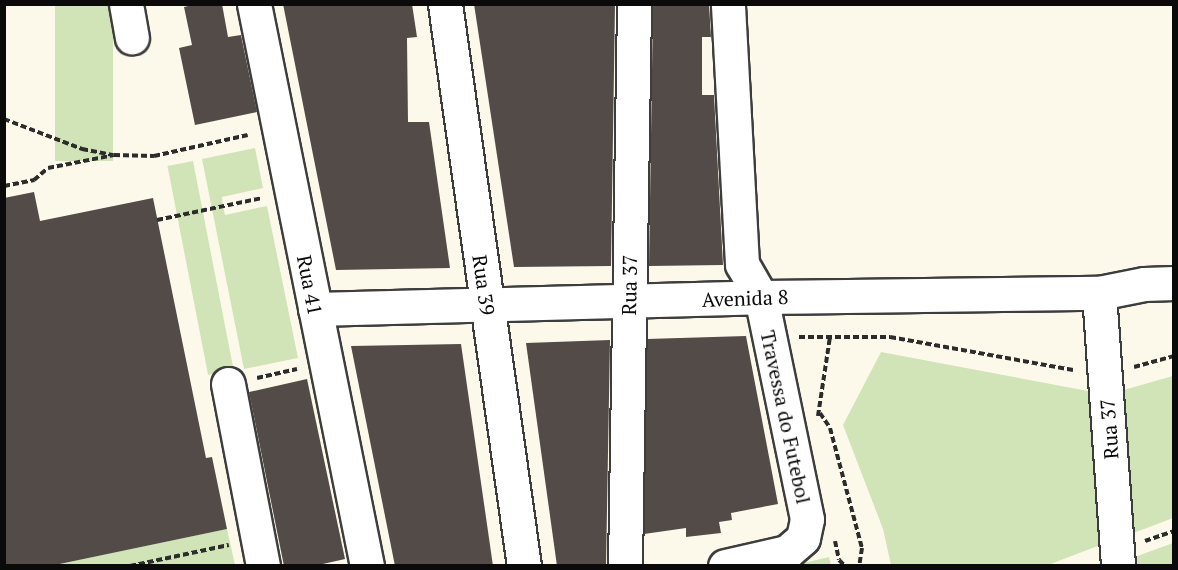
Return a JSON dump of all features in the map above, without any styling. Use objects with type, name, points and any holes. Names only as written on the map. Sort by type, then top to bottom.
[{"type":"street","points":[[126,4],[132,37]]},
{"type":"street","name":"Rua 41","points":[[254,4],[367,566]]},
{"type":"street","name":"Rua 39","points":[[445,4],[524,566]]},
{"type":"street","name":"Rua 37","points":[[625,566],[634,4]]},
{"type":"street","name":"Travessa do Futebol","points":[[725,566],[787,552],[803,538],[807,519],[761,297],[742,264],[728,4]]},
{"type":"street","name":"Avenida 8","points":[[315,309],[761,297],[1099,293],[1144,284],[1173,283]]},
{"type":"street","name":"Rua 37","points":[[1099,293],[1118,566]]},
{"type":"street","points":[[228,384],[260,552]]},
{"type":"path","points":[[4,120],[82,149],[114,155],[154,156],[256,133]]},
{"type":"path","points":[[4,186],[34,180],[48,168],[114,155]]},
{"type":"path","points":[[158,220],[274,195]]},
{"type":"path","points":[[770,338],[890,337],[1080,371]]},
{"type":"path","points":[[1129,368],[1173,356]]},
{"type":"path","points":[[228,384],[298,369],[325,358]]},
{"type":"path","points":[[820,412],[830,428],[862,548],[859,566]]},
{"type":"path","points":[[836,545],[839,560],[845,566]]},
{"type":"path","points":[[130,566],[260,552]]},
{"type":"green space","points":[[55,5],[113,5],[113,161],[55,161]]},
{"type":"green space","points":[[255,148],[263,188],[222,197],[223,206],[225,215],[267,206],[298,358],[244,369],[202,159]]},
{"type":"green space","points":[[193,161],[234,370],[208,375],[167,166]]},
{"type":"green space","points":[[881,352],[1093,392],[1103,544],[1048,565],[891,565],[883,529],[843,425]]},
{"type":"green space","points":[[1173,376],[1173,518],[1131,534],[1120,391]]},
{"type":"green space","points":[[227,529],[235,565],[50,566]]},
{"type":"green space","points":[[1173,543],[1173,565],[1133,565],[1132,558]]},
{"type":"green space","points":[[829,557],[831,565],[791,566]]},
{"type":"building","points":[[197,4],[222,4],[228,37],[241,35],[257,112],[195,125],[179,48],[192,45],[184,7]]},
{"type":"building","points":[[283,4],[412,4],[417,37],[407,38],[408,122],[429,122],[450,268],[336,270]]},
{"type":"building","points":[[474,4],[615,4],[611,266],[514,267]]},
{"type":"building","points":[[653,4],[709,4],[711,37],[702,37],[702,95],[714,95],[723,265],[649,266]]},
{"type":"building","points":[[34,192],[40,221],[153,198],[206,458],[212,457],[227,529],[50,566],[4,566],[4,198]]},
{"type":"building","points":[[746,336],[778,504],[731,513],[732,520],[719,522],[721,533],[686,537],[686,528],[644,534],[647,339]]},
{"type":"building","points":[[610,340],[606,566],[557,566],[526,343]]},
{"type":"building","points":[[461,344],[493,566],[395,566],[351,346]]},
{"type":"building","points":[[307,379],[345,559],[314,566],[284,566],[249,392]]}]
